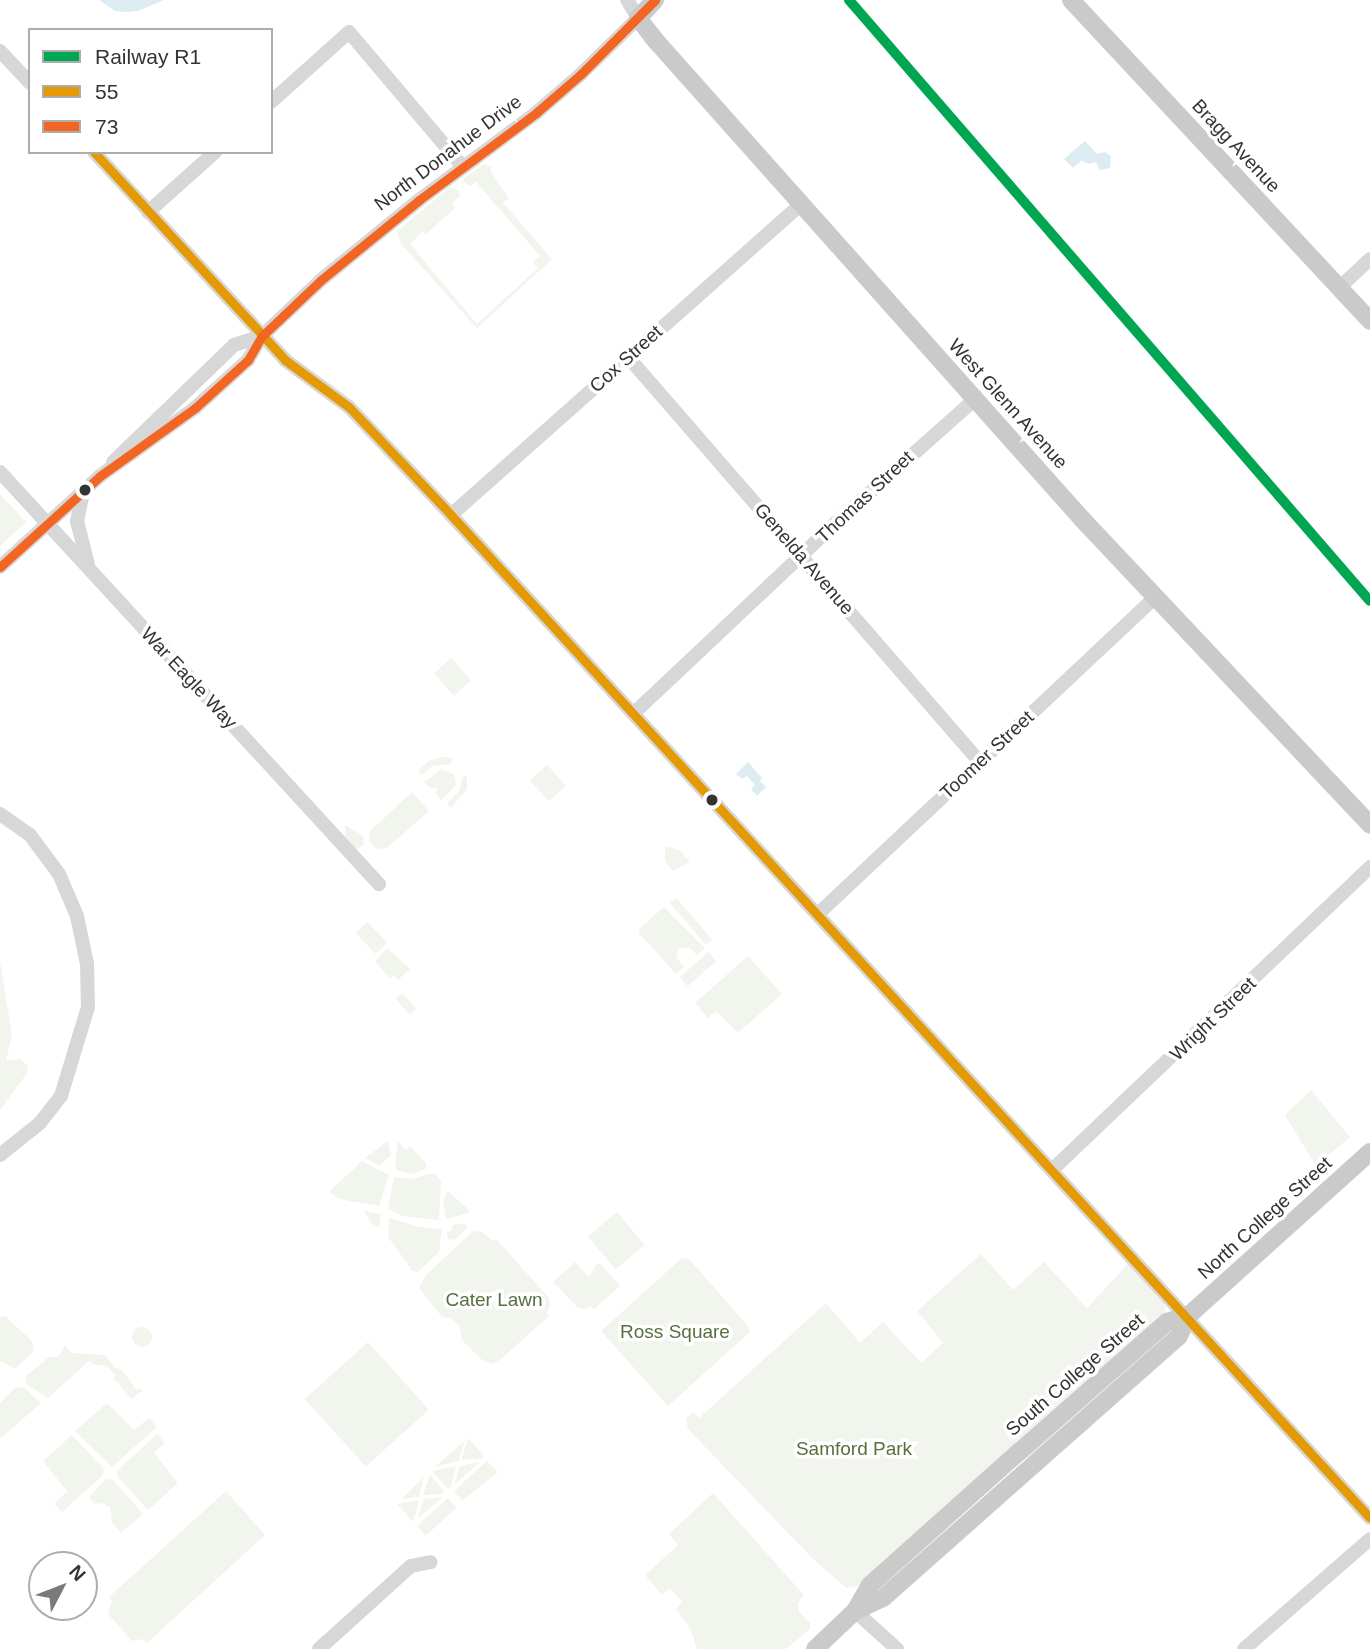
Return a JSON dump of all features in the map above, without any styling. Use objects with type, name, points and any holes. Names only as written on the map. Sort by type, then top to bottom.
[{"type":"main road","name":"North Donahue Drive","points":[[638,18],[655,0]]},
{"type":"main road","name":"Bragg Avenue","points":[[1071,0],[1370,321]]},
{"type":"main road","name":"West Glenn Avenue","points":[[638,18],[975,399],[1155,597],[1370,825]]},
{"type":"main road","name":"North College Street","points":[[1188,1316],[1370,1152]]},
{"type":"main road","name":"South College Street","points":[[815,1649],[855,1611],[870,1585],[1029,1443],[1167,1322],[1188,1316]]},
{"type":"street","name":"West Glenn Avenue","points":[[627,0],[638,18]]},
{"type":"street","name":"North Donahue Drive","points":[[262,336],[349,256],[547,103],[638,18]]},
{"type":"street","points":[[273,100],[349,32],[463,167]]},
{"type":"street","points":[[0,51],[28,81]]},
{"type":"street","points":[[96,154],[262,336],[302,375],[349,407],[451,514],[1054,1169],[1370,1518]]},
{"type":"street","points":[[148,212],[213,154]]},
{"type":"street","name":"Cox Street","points":[[451,514],[801,204]]},
{"type":"street","points":[[1339,288],[1370,259]]},
{"type":"street","points":[[0,567],[100,476],[130,442],[234,345],[262,336]]},
{"type":"street","name":"Genelda Avenue","points":[[628,357],[979,761]]},
{"type":"street","name":"Thomas Street","points":[[634,713],[801,556],[975,399]]},
{"type":"street","name":"War Eagle Way","points":[[0,472],[379,884]]},
{"type":"street","points":[[85,489],[77,508],[77,521],[89,569]]},
{"type":"street","name":"Toomer Street","points":[[819,913],[1155,597]]},
{"type":"street","points":[[0,814],[30,835],[60,874],[77,916],[87,964],[88,1007],[61,1096],[40,1123],[0,1155]]},
{"type":"street","name":"Wright Street","points":[[1054,1169],[1370,867]]},
{"type":"street","points":[[1244,1649],[1370,1539]]},
{"type":"street","points":[[319,1649],[411,1566],[431,1562]]},
{"type":"street","points":[[855,1611],[897,1649]]},
{"type":"green space","points":[[484,164],[491,167],[491,172],[509,198],[503,203],[552,259],[477,328],[401,244],[397,231],[450,187],[459,190],[460,196],[452,203],[455,208],[426,234],[423,231],[410,244],[477,324],[538,268],[533,262],[540,256],[476,182],[469,186],[464,182],[464,178]]},
{"type":"green space","points":[[0,494],[26,522],[0,546]]},
{"type":"green space","points":[[451,658],[471,680],[454,696],[434,673]]},
{"type":"green space","points":[[453,758],[450,764],[433,766],[422,775],[418,771],[430,760]]},
{"type":"green space","points":[[547,765],[566,786],[549,801],[530,780]]},
{"type":"green space","points":[[442,769],[454,774],[456,785],[441,800],[436,794],[437,788],[430,788],[424,782]]},
{"type":"green space","points":[[467,775],[467,789],[451,808],[447,803],[460,790],[462,777]]},
{"type":"green space","points":[[412,792],[429,811],[387,848],[376,849],[369,841],[370,831]]},
{"type":"green space","points":[[345,825],[363,836],[364,844],[357,850],[345,837]]},
{"type":"green space","points":[[665,846],[679,850],[690,862],[673,871],[665,861]]},
{"type":"green space","points":[[676,898],[712,940],[706,945],[670,903]]},
{"type":"green space","points":[[664,907],[705,948],[697,955],[690,948],[679,948],[676,957],[684,967],[676,974],[639,933],[639,929]]},
{"type":"green space","points":[[367,922],[387,943],[376,954],[355,933]]},
{"type":"green space","points":[[387,948],[410,969],[398,980],[394,975],[390,978],[375,962]]},
{"type":"green space","points":[[708,952],[716,961],[688,986],[680,977]]},
{"type":"green space","points":[[748,956],[782,994],[738,1033],[716,1011],[708,1018],[695,1003]]},
{"type":"green space","points":[[0,961],[12,1035],[6,1061],[20,1059],[27,1065],[28,1072],[0,1110]]},
{"type":"green space","points":[[402,993],[416,1008],[410,1014],[395,999]]},
{"type":"green space","points":[[1311,1090],[1350,1137],[1316,1166],[1285,1115]]},
{"type":"green space","points":[[388,1141],[391,1155],[380,1166],[365,1158]]},
{"type":"green space","points":[[398,1141],[406,1150],[410,1146],[426,1163],[426,1169],[412,1174],[398,1171],[395,1167]]},
{"type":"green space","points":[[362,1161],[389,1175],[379,1206],[339,1199],[329,1192]]},
{"type":"green space","points":[[434,1173],[441,1181],[439,1220],[403,1216],[388,1209],[394,1177],[411,1179]]},
{"type":"green space","points":[[448,1191],[469,1213],[446,1219],[443,1200]]},
{"type":"green space","points":[[364,1211],[381,1214],[379,1228],[370,1222]]},
{"type":"green space","points":[[617,1212],[645,1245],[616,1269],[588,1236]]},
{"type":"green space","points":[[389,1218],[419,1227],[442,1229],[439,1252],[418,1272],[412,1270],[388,1237]]},
{"type":"green space","points":[[465,1223],[467,1228],[454,1240],[448,1239],[447,1233],[453,1225]]},
{"type":"green space","name":"Cater Lawn","points":[[481,1231],[493,1241],[496,1239],[549,1298],[550,1305],[547,1313],[549,1316],[500,1360],[491,1364],[481,1359],[462,1340],[459,1325],[450,1318],[442,1317],[419,1288],[426,1275],[472,1232]]},
{"type":"green space","name":"Samford Park","points":[[981,1254],[1013,1290],[1044,1262],[1087,1308],[1128,1264],[1165,1305],[1166,1314],[858,1586],[846,1588],[812,1558],[688,1429],[686,1419],[693,1412],[699,1418],[826,1303],[860,1343],[883,1322],[921,1363],[943,1343],[917,1311]]},
{"type":"green space","name":"Ross Square","points":[[682,1258],[690,1260],[748,1326],[750,1332],[668,1406],[601,1331]]},
{"type":"green space","points":[[575,1262],[589,1277],[597,1263],[602,1265],[620,1286],[594,1309],[590,1306],[585,1309],[578,1308],[553,1282]]},
{"type":"green space","points":[[5,1316],[32,1341],[34,1351],[15,1369],[0,1361],[0,1317]]},
{"type":"green space","points":[[142,1327],[149,1330],[152,1337],[149,1344],[142,1347],[135,1344],[132,1337],[135,1330]]},
{"type":"green space","points":[[1164,1332],[1167,1335],[1028,1460],[1026,1455]]},
{"type":"green space","points":[[368,1342],[429,1410],[366,1467],[305,1399]]},
{"type":"green space","points":[[65,1346],[71,1353],[104,1355],[116,1368],[122,1370],[135,1388],[143,1390],[132,1399],[113,1378],[116,1375],[107,1366],[89,1361],[48,1398],[26,1384],[26,1376],[49,1357],[58,1357]]},
{"type":"green space","points":[[23,1387],[41,1403],[0,1439],[0,1403],[15,1388]]},
{"type":"green space","points":[[107,1403],[134,1430],[149,1418],[157,1427],[112,1467],[75,1431]]},
{"type":"green space","points":[[157,1434],[165,1443],[154,1453],[178,1483],[148,1510],[118,1477],[117,1471]]},
{"type":"green space","points":[[72,1435],[104,1469],[103,1475],[62,1512],[54,1504],[67,1491],[43,1461]]},
{"type":"green space","points":[[468,1438],[484,1456],[484,1458],[461,1460]]},
{"type":"green space","points":[[463,1442],[459,1461],[435,1467]]},
{"type":"green space","points":[[487,1461],[498,1472],[462,1501],[454,1491]]},
{"type":"green space","points":[[479,1462],[478,1464],[454,1485],[460,1466]]},
{"type":"green space","points":[[456,1466],[451,1487],[447,1488],[432,1471]]},
{"type":"green space","points":[[430,1475],[444,1491],[443,1494],[423,1495]]},
{"type":"green space","points":[[424,1477],[419,1497],[401,1499]]},
{"type":"green space","points":[[106,1479],[113,1480],[143,1514],[121,1533],[112,1523],[110,1507],[101,1503],[94,1504],[89,1497]]},
{"type":"green space","points":[[226,1491],[265,1535],[147,1643],[143,1639],[132,1641],[108,1614],[112,1601],[109,1597]]},
{"type":"green space","points":[[713,1493],[804,1595],[798,1603],[799,1612],[810,1623],[810,1629],[786,1649],[697,1649],[691,1630],[676,1609],[682,1602],[670,1588],[662,1595],[645,1575],[678,1545],[669,1534]]},
{"type":"green space","points":[[443,1497],[417,1519],[424,1499]]},
{"type":"green space","points":[[448,1498],[457,1508],[425,1536],[417,1526]]},
{"type":"green space","points":[[417,1500],[419,1502],[413,1522],[397,1504]]},
{"type":"shaded area","points":[[99,0],[164,0],[138,11],[127,12],[115,11]]},
{"type":"shaded area","points":[[1085,141],[1097,154],[1105,152],[1111,156],[1110,168],[1100,170],[1096,162],[1089,164],[1082,161],[1083,159],[1073,168],[1064,159]]},
{"type":"shaded area","points":[[748,762],[766,787],[757,796],[751,789],[755,785],[747,776],[742,779],[736,774]]},
{"type":"rail line","name":"R1","points":[[849,0],[1370,601]]},
{"type":"transit line","name":"73","points":[[0,567],[100,476],[195,408],[248,360],[262,336],[321,280],[419,200],[536,113],[581,74],[655,0]]},
{"type":"transit line","name":"55","points":[[96,154],[285,360],[349,407],[451,515],[1370,1518]]}]
